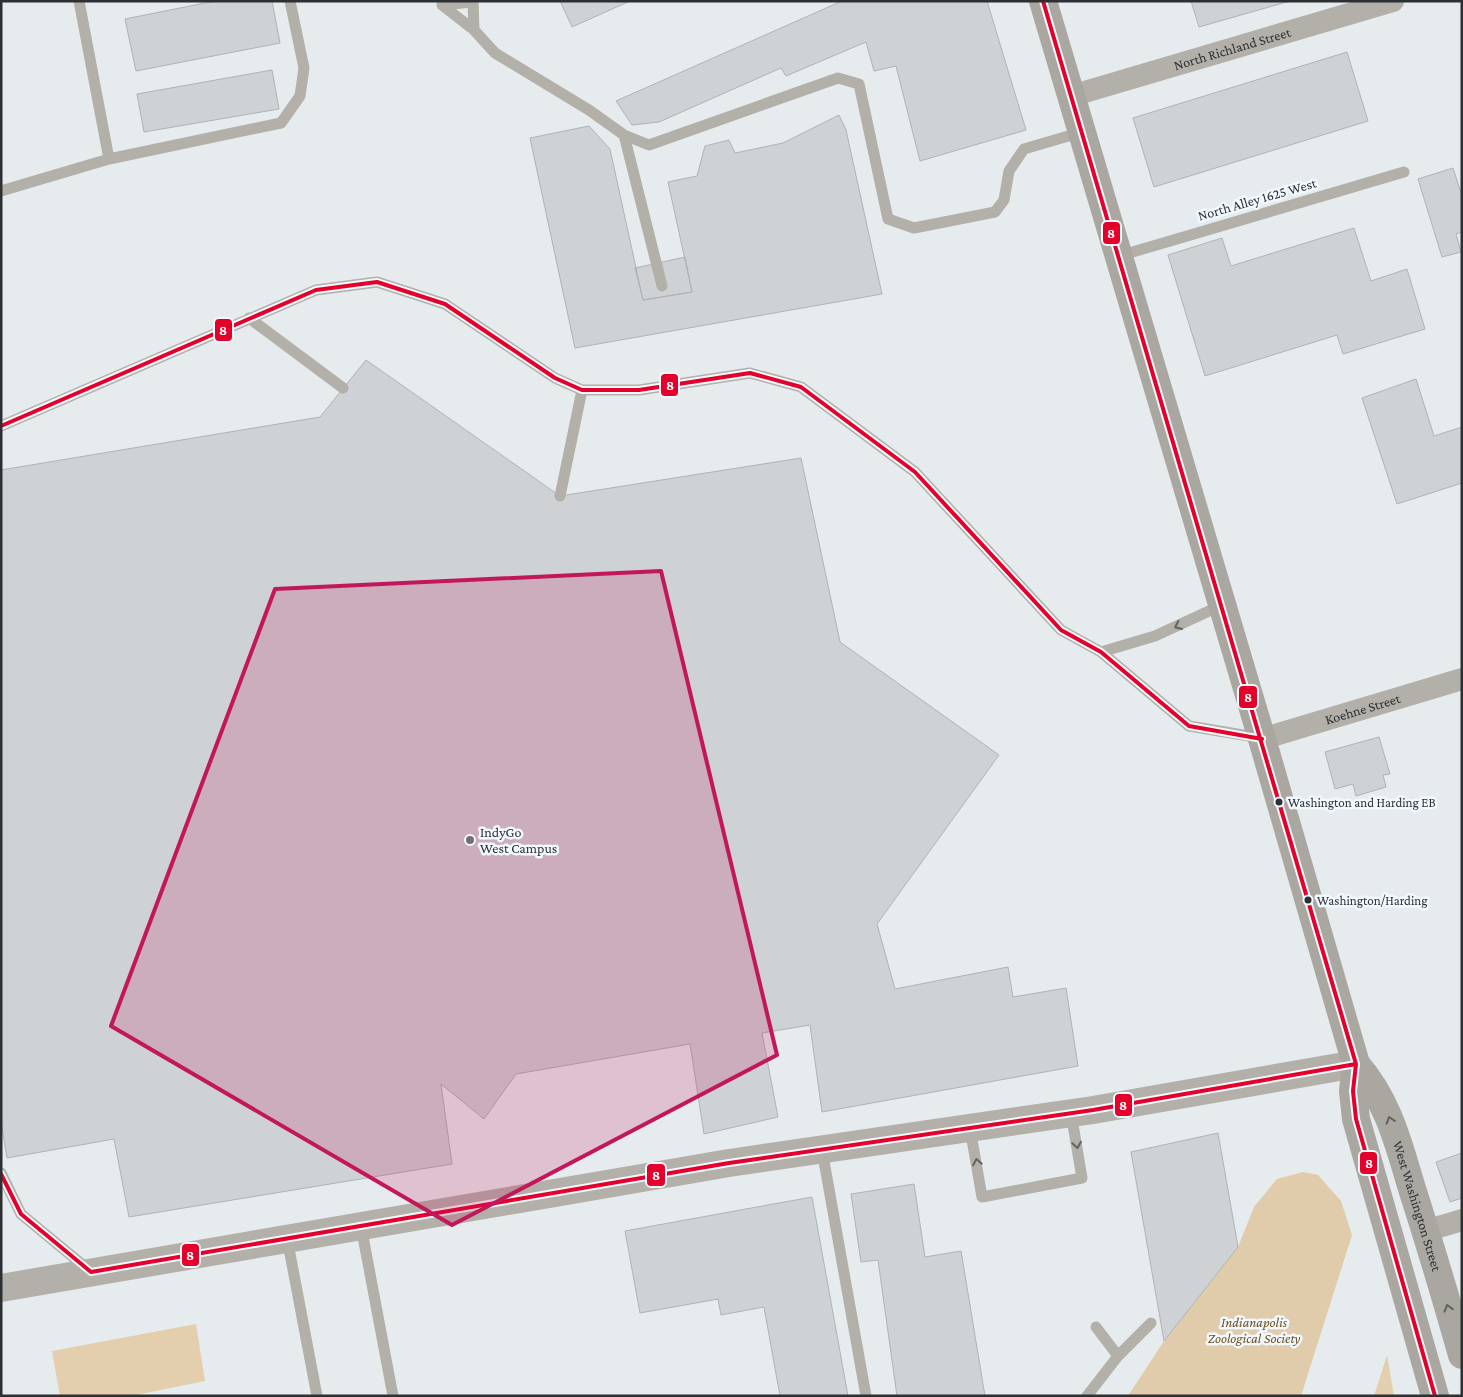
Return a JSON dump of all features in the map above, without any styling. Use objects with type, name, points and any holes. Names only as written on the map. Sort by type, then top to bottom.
[{"type":"main road","name":"West Washington Street","points":[[1044,1],[1356,1064],[1353,1091],[1356,1119],[1435,1396]]},
{"type":"main road","name":"West Washington Street","points":[[1356,1064],[1373,1084],[1387,1110],[1462,1355]]},
{"type":"street","name":"North Richland Street","points":[[1071,96],[1393,1]]},
{"type":"street","name":"Koehne Street","points":[[1262,739],[1462,680]]},
{"type":"street","points":[[1,1288],[287,1238],[822,1150],[1071,1113],[1356,1064]]},
{"type":"street","points":[[1425,1231],[1462,1220]]},
{"type":"lane","points":[[78,1],[109,159]]},
{"type":"lane","points":[[1,191],[109,159],[281,122],[300,96],[304,68],[290,1]]},
{"type":"lane","points":[[441,3],[472,2],[474,30]]},
{"type":"lane","points":[[441,3],[474,30],[495,53],[589,110],[624,134],[649,145],[838,78],[859,84],[888,219],[914,228],[995,212],[1004,200],[1009,171],[1024,149],[1082,132]]},
{"type":"lane","points":[[624,134],[662,286]]},
{"type":"lane","name":"North Alley 1625 West","points":[[1119,256],[1404,172]]},
{"type":"lane","points":[[1,426],[316,290],[377,282],[445,304],[555,378],[582,390],[639,390],[750,373],[800,387],[915,472],[1061,630],[1101,652],[1189,726],[1262,739]]},
{"type":"lane","points":[[249,318],[343,388]]},
{"type":"lane","points":[[560,496],[582,390]]},
{"type":"lane","points":[[1101,652],[1155,636],[1222,605]]},
{"type":"lane","points":[[970,1128],[982,1197],[1082,1178],[1071,1113]]},
{"type":"lane","points":[[822,1150],[866,1396]]},
{"type":"lane","points":[[1,1173],[20,1214],[91,1272]]},
{"type":"lane","points":[[361,1226],[393,1396]]},
{"type":"lane","points":[[287,1238],[317,1396]]},
{"type":"lane","points":[[1087,1396],[1118,1356],[1151,1323]]},
{"type":"lane","points":[[1096,1327],[1118,1356]]},
{"type":"highlighted area","points":[[661,571],[777,1055],[452,1225],[111,1026],[275,589]]},
{"type":"shaded area","points":[[196,1324],[205,1381],[131,1396],[60,1396],[52,1351]]},
{"type":"shaded area","points":[[1387,1355],[1394,1396],[1374,1396]]},
{"type":"green space","name":"Indianapolis Zoological Society","points":[[1303,1172],[1318,1175],[1341,1201],[1352,1235],[1301,1396],[1128,1396],[1164,1341],[1238,1247],[1254,1207],[1277,1179]]},
{"type":"building","points":[[215,1],[272,1],[280,43],[136,71],[125,19]]},
{"type":"building","points":[[560,1],[630,1],[572,27]]},
{"type":"building","points":[[842,1],[987,1],[1026,130],[920,161],[896,66],[874,71],[866,42],[786,76],[781,68],[659,122],[632,125],[616,101]]},
{"type":"building","points":[[1191,1],[1290,1],[1199,27]]},
{"type":"building","points":[[1347,52],[1368,121],[1154,187],[1133,118]]},
{"type":"building","points":[[272,70],[279,109],[144,132],[137,94]]},
{"type":"building","points":[[839,115],[846,130],[882,294],[575,348],[530,138],[589,126],[610,149],[643,300],[692,292],[668,182],[697,176],[705,146],[729,140],[735,153],[783,143]]},
{"type":"building","points":[[1453,168],[1462,196],[1462,232],[1456,234],[1461,252],[1442,257],[1418,179]]},
{"type":"building","points":[[1354,228],[1371,281],[1407,269],[1425,329],[1343,354],[1337,335],[1205,376],[1168,255],[1222,238],[1231,266]]},
{"type":"building","points":[[685,257],[692,292],[643,300],[635,268]]},
{"type":"building","name":"IndyGo West Campus","points":[[366,360],[560,496],[801,458],[840,642],[999,755],[877,924],[895,989],[1008,967],[1013,997],[1066,988],[1078,1066],[822,1112],[810,1025],[762,1033],[778,1117],[704,1134],[690,1044],[516,1074],[484,1119],[441,1084],[452,1164],[129,1217],[114,1139],[7,1158],[1,1122],[1,470],[320,417]]},
{"type":"building","points":[[1416,379],[1434,436],[1462,427],[1462,483],[1397,504],[1362,398]]},
{"type":"building","points":[[1379,737],[1390,774],[1383,775],[1386,787],[1356,796],[1353,784],[1335,789],[1325,752]]},
{"type":"building","points":[[1218,1133],[1238,1247],[1164,1341],[1131,1152]]},
{"type":"building","points":[[1462,1153],[1462,1198],[1450,1202],[1436,1162]]},
{"type":"building","points":[[914,1184],[925,1257],[961,1251],[985,1396],[897,1396],[878,1260],[861,1262],[851,1194]]},
{"type":"building","points":[[812,1197],[848,1396],[780,1396],[764,1307],[721,1315],[718,1299],[640,1313],[625,1231]]},
{"type":"transit line","name":"8","points":[[1043,1],[1356,1064],[1353,1091],[1356,1119],[1435,1396]]},
{"type":"transit line","name":"8","points":[[1,426],[316,290],[377,282],[445,304],[555,378],[582,390],[639,390],[750,373],[801,387],[915,472],[1061,630],[1101,652],[1189,726],[1262,739]]},
{"type":"transit line","name":"8","points":[[1,1174],[21,1214],[91,1272],[729,1163],[1093,1110],[1356,1064]]},
{"type":"place","name":"Washington and Harding EB","points":[[1279,802]]},
{"type":"place","name":"IndyGo West Campus","points":[[470,840]]},
{"type":"place","name":"Washington/Harding","points":[[1308,900]]}]
